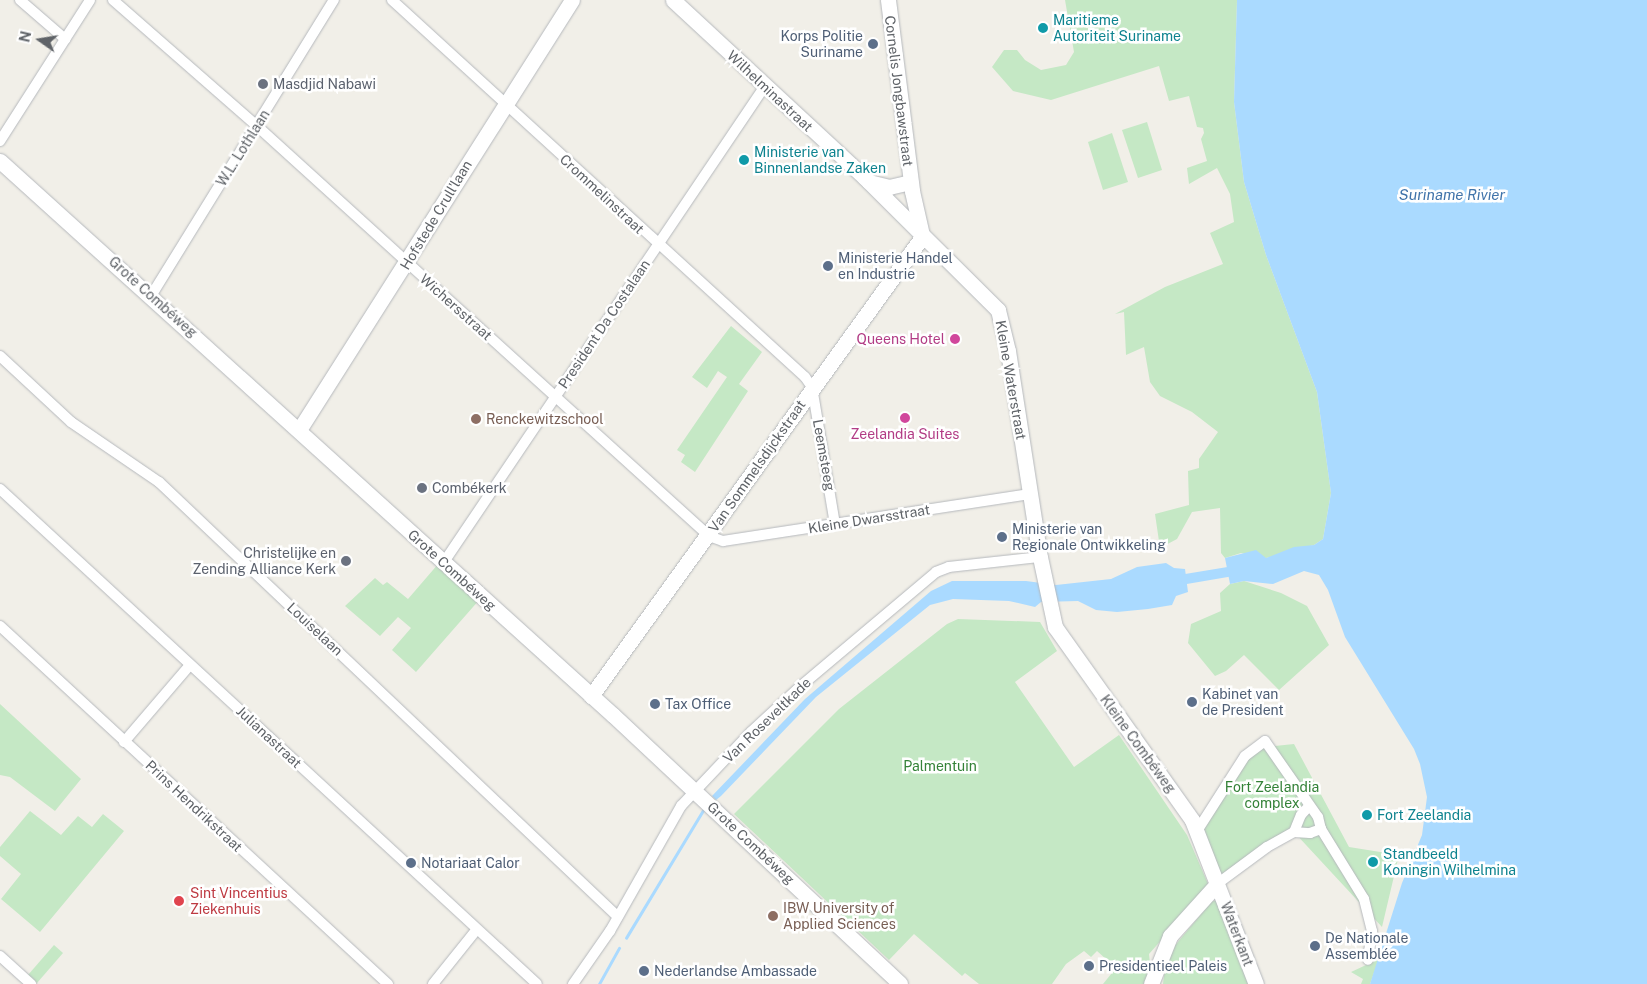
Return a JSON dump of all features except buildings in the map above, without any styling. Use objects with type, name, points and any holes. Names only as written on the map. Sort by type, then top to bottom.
[{"type":"street","points":[[20,0],[64,39]]},
{"type":"street","points":[[0,141],[90,0]]},
{"type":"street","name":"Wichersstraat","points":[[113,0],[257,126],[709,536]]},
{"type":"street","name":"W.L. Lothlaan","points":[[151,296],[334,0]]},
{"type":"street","name":"Crommelinstraat","points":[[392,0],[657,245],[805,377],[812,387]]},
{"type":"street","name":"Hofstede Crull'laan","points":[[299,430],[407,263],[504,103],[572,0]]},
{"type":"street","name":"Wilhelminastraat","points":[[673,0],[765,86],[877,186],[922,237]]},
{"type":"street","name":"Cornelis Jongbawstraat","points":[[888,0],[911,186]]},
{"type":"street","name":"President Da Costalaan","points":[[444,562],[765,86]]},
{"type":"street","points":[[877,186],[900,175],[908,158]]},
{"type":"street","name":"Grote Combéweg","points":[[0,161],[698,793],[900,984]]},
{"type":"street","points":[[877,186],[911,186],[922,237]]},
{"type":"street","name":"Van Sommelsdijckstraat","points":[[591,696],[709,536],[812,387],[922,237]]},
{"type":"street","name":"Kleine Waterstraat","points":[[922,237],[998,310],[1008,351],[1050,610]]},
{"type":"street","name":"Louiselaan","points":[[0,356],[71,422],[159,482],[618,917]]},
{"type":"street","name":"Leemsteeg","points":[[812,387],[835,524]]},
{"type":"street","name":"Julianastraat","points":[[0,489],[537,984]]},
{"type":"street","name":"Kleine Dwarsstraat","points":[[709,536],[723,542],[1031,494]]},
{"type":"street","name":"Van Roseveltkade","points":[[572,984],[618,917],[682,806],[698,793],[751,732],[802,685],[936,572],[949,567],[1040,557]]},
{"type":"street","name":"Kleine Combéweg","points":[[1050,610],[1060,638],[1164,780],[1197,832],[1217,884]]},
{"type":"street","name":"Prins Hendrikstraat","points":[[0,626],[388,984]]},
{"type":"street","points":[[124,742],[190,665]]},
{"type":"street","points":[[1197,832],[1245,756],[1265,741],[1318,817],[1321,830],[1364,900],[1372,932],[1368,960]]},
{"type":"street","points":[[1294,832],[1301,815],[1310,806]]},
{"type":"street","points":[[1151,984],[1170,936],[1217,884],[1267,847],[1294,832],[1310,833],[1321,830]]},
{"type":"street","name":"Waterkant","points":[[1217,884],[1256,984]]},
{"type":"street","points":[[433,984],[477,929]]},
{"type":"street","points":[[0,956],[31,984]]},
{"type":"green space","points":[[1065,0],[1237,0],[1234,102],[1244,182],[1266,255],[1317,392],[1331,493],[1323,539],[1314,545],[1266,558],[1241,553],[1225,558],[1221,553],[1220,508],[1192,512],[1177,539],[1160,548],[1155,514],[1189,505],[1188,471],[1199,468],[1199,459],[1218,432],[1192,412],[1160,396],[1150,382],[1144,347],[1126,355],[1124,312],[1115,314],[1165,287],[1223,264],[1210,233],[1234,222],[1230,194],[1217,168],[1189,184],[1187,168],[1207,161],[1201,139],[1204,133],[1203,128],[1197,127],[1189,96],[1169,101],[1159,66],[1051,100],[1013,91],[992,67],[1004,50],[1017,50],[1025,60],[1041,70],[1066,65],[1074,52]]},
{"type":"green space","points":[[1147,122],[1162,170],[1138,178],[1122,130]]},
{"type":"green space","points":[[1112,133],[1128,182],[1103,190],[1088,142]]},
{"type":"green space","points":[[731,326],[762,352],[739,384],[748,391],[695,472],[681,462],[685,455],[677,450],[727,377],[718,371],[707,388],[692,377]]},
{"type":"green space","points":[[439,563],[480,599],[416,672],[392,650],[411,628],[398,617],[380,636],[345,606],[375,578],[383,585],[387,582],[408,599]]},
{"type":"green space","points":[[1244,581],[1281,593],[1307,606],[1329,645],[1279,690],[1244,655],[1226,671],[1215,676],[1188,643],[1191,624],[1221,611],[1220,593],[1230,584]]},
{"type":"green space","name":"Palmentuin","points":[[958,619],[1040,622],[1057,651],[1015,682],[1074,767],[1119,735],[1187,835],[1209,886],[1149,954],[1151,972],[1145,984],[1103,984],[1116,968],[1097,951],[1091,957],[1084,951],[1066,964],[1052,984],[979,984],[965,973],[962,976],[914,934],[889,960],[734,814],[839,709],[947,624]]},
{"type":"green space","points":[[0,704],[81,779],[55,811],[10,777],[0,775]]},
{"type":"green space","name":"Fort Zeelandia complex","points":[[1294,744],[1349,847],[1399,855],[1382,927],[1294,832],[1217,884],[1197,831],[1256,748]]},
{"type":"green space","points":[[30,811],[61,835],[78,816],[92,827],[103,814],[124,831],[40,932],[1,899],[21,874],[0,856],[0,847]]},
{"type":"green space","points":[[1212,901],[1217,901],[1248,984],[1163,984],[1166,960],[1172,949]]},
{"type":"green space","points":[[54,945],[63,953],[37,983],[28,975]]},
{"type":"green space","points":[[1379,959],[1370,984],[1361,984],[1363,979],[1351,972]]},
{"type":"water","name":"Suriname Rivier","points":[[1237,0],[1647,0],[1647,984],[1370,984],[1402,883],[1422,835],[1427,797],[1420,764],[1414,749],[1345,637],[1328,590],[1319,575],[1304,571],[1273,584],[1244,581],[1230,584],[1225,558],[1256,550],[1266,558],[1294,547],[1314,545],[1323,539],[1331,493],[1317,392],[1266,255],[1244,182],[1234,102]]},
{"type":"water","points":[[1166,563],[1174,568],[1185,569],[1188,592],[1176,596],[1172,605],[1117,612],[1096,610],[1078,601],[1041,602],[1035,607],[1009,601],[953,599],[930,605],[816,697],[721,796],[716,800],[712,796],[805,699],[931,591],[952,581],[1026,581],[1056,585],[1111,579],[1137,567]]},
{"type":"waterway","points":[[1186,579],[1228,572]]},
{"type":"waterway","points":[[626,938],[705,807]]},
{"type":"waterway","points":[[599,984],[619,948]]},
{"type":"place","name":"Maritieme Autoriteit Suriname","points":[[1043,28]]},
{"type":"place","name":"Korps Politie Suriname","points":[[873,44]]},
{"type":"place","name":"Masdjid Nabawi","points":[[263,84]]},
{"type":"place","name":"Ministerie van Binnenlandse Zaken","points":[[744,160]]},
{"type":"place","name":"Ministerie Handel en Industrie","points":[[828,266]]},
{"type":"place","name":"Queens Hotel","points":[[955,339]]},
{"type":"place","name":"Zeelandia Suites","points":[[905,418]]},
{"type":"place","name":"Renckewitzschool","points":[[476,419]]},
{"type":"place","name":"Combékerk","points":[[422,488]]},
{"type":"place","name":"Ministerie van Regionale Ontwikkeling","points":[[1002,537]]},
{"type":"place","name":"Christelijke en Zending Alliance Kerk","points":[[346,561]]},
{"type":"place","name":"Kabinet van de President","points":[[1192,702]]},
{"type":"place","name":"Tax Office","points":[[655,704]]},
{"type":"place","name":"Fort Zeelandia","points":[[1367,815]]},
{"type":"place","name":"Standbeeld Koningin Wilhelmina","points":[[1373,862]]},
{"type":"place","name":"Notariaat Calor","points":[[411,863]]},
{"type":"place","name":"Sint Vincentius Ziekenhuis","points":[[179,901]]},
{"type":"place","name":"IBW University of Applied Sciences","points":[[773,916]]},
{"type":"place","name":"De Nationale Assemblée","points":[[1315,946]]},
{"type":"place","name":"Presidentieel Paleis","points":[[1089,966]]},
{"type":"place","name":"Nederlandse Ambassade","points":[[644,971]]}]
